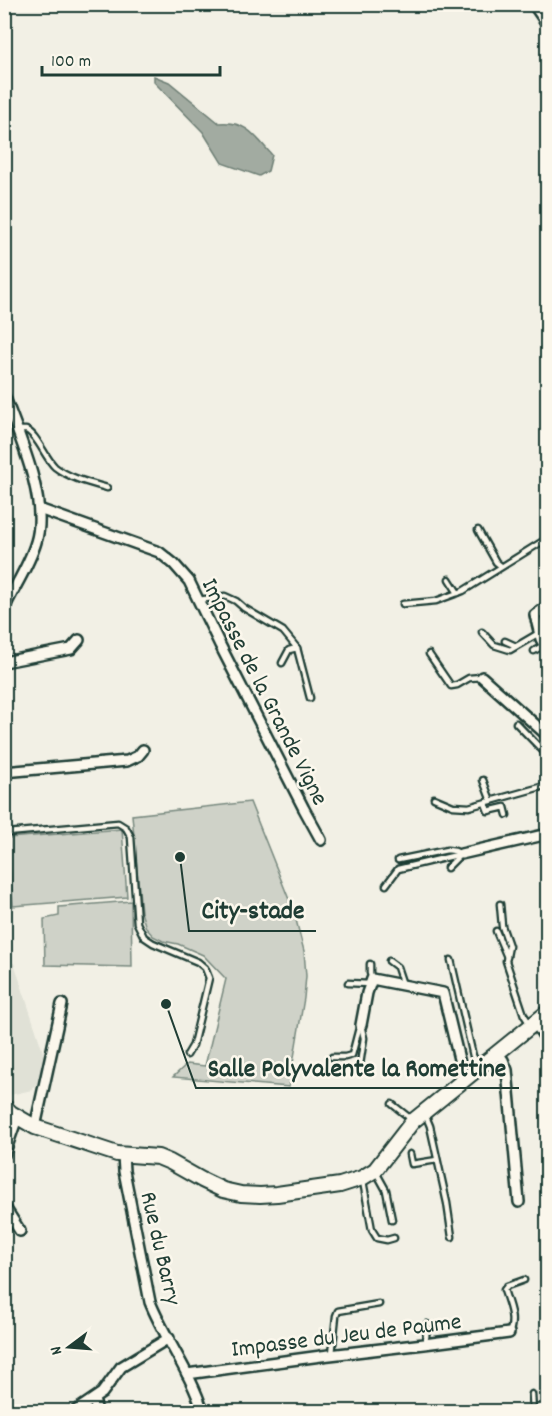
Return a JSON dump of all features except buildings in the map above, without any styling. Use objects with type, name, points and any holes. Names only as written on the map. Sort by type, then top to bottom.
[{"type":"main road","points":[[537,4],[548,20]]},
{"type":"main road","points":[[4,1106],[17,1118],[35,1127],[123,1155],[158,1157],[223,1190],[241,1194],[277,1194],[340,1185],[362,1178],[375,1170],[419,1117],[548,1012]]},
{"type":"street","points":[[4,395],[34,482],[40,524],[37,542],[30,560],[4,609]]},
{"type":"street","name":"Impasse de la Grande Vigne","points":[[39,509],[159,552],[189,581],[321,840]]},
{"type":"street","points":[[546,648],[539,633],[535,615],[548,606]]},
{"type":"street","points":[[4,662],[71,649],[79,640]]},
{"type":"street","points":[[482,676],[548,736]]},
{"type":"street","points":[[4,772],[127,760],[138,756],[143,750]]},
{"type":"street","points":[[461,854],[548,834]]},
{"type":"street","points":[[361,1025],[371,981],[443,993],[464,1080]]},
{"type":"street","points":[[35,1127],[62,1004]]},
{"type":"street","points":[[533,1024],[548,1042]]},
{"type":"street","points":[[498,1053],[507,1070],[519,1202]]},
{"type":"street","points":[[4,1155],[17,1118]]},
{"type":"street","name":"Rue du Barry","points":[[123,1155],[124,1172],[150,1302],[198,1396],[203,1412]]},
{"type":"street","points":[[4,1206],[20,1232]]},
{"type":"street","name":"Impasse du Jeu de Paume","points":[[187,1374],[509,1333]]},
{"type":"street","points":[[74,1412],[102,1393],[121,1367],[169,1338]]},
{"type":"street","points":[[94,1399],[97,1412]]},
{"type":"lane","points":[[17,430],[26,430],[32,435],[46,458],[55,467],[69,475],[107,488]]},
{"type":"lane","points":[[478,530],[496,562],[501,566]]},
{"type":"lane","points":[[403,604],[436,600],[463,591],[548,538]]},
{"type":"lane","points":[[449,579],[458,593]]},
{"type":"lane","points":[[199,600],[225,596],[283,631],[297,648],[310,698]]},
{"type":"lane","points":[[482,632],[494,645],[510,650],[539,633]]},
{"type":"lane","points":[[505,641],[516,646]]},
{"type":"lane","points":[[282,663],[289,650],[297,648]]},
{"type":"lane","points":[[534,651],[546,648]]},
{"type":"lane","points":[[429,654],[451,686],[469,678],[482,676]]},
{"type":"lane","points":[[516,723],[548,756]]},
{"type":"lane","points":[[483,780],[491,801]]},
{"type":"lane","points":[[434,798],[453,806],[469,807],[548,785]]},
{"type":"lane","points":[[485,803],[488,811],[505,807],[507,815]]},
{"type":"lane","points":[[4,835],[118,823],[126,828],[130,837],[138,923],[144,938],[153,944],[198,962],[205,969],[209,978],[193,1046],[187,1055]]},
{"type":"lane","points":[[398,860],[447,850],[461,854]]},
{"type":"lane","points":[[447,868],[461,854]]},
{"type":"lane","points":[[386,885],[398,869],[461,854]]},
{"type":"lane","points":[[500,904],[502,927],[509,946],[506,961],[524,1015],[533,1024]]},
{"type":"lane","points":[[496,930],[507,957]]},
{"type":"lane","points":[[389,960],[397,967],[403,985]]},
{"type":"lane","points":[[451,960],[473,1056],[480,1067]]},
{"type":"lane","points":[[348,983],[371,981],[370,964]]},
{"type":"lane","points":[[332,1057],[352,1055],[361,1025]]},
{"type":"lane","points":[[359,1071],[364,1038],[361,1025]]},
{"type":"lane","points":[[392,1104],[419,1117],[430,1126],[452,1237]]},
{"type":"lane","points":[[410,1154],[412,1164],[437,1160]]},
{"type":"lane","points":[[375,1170],[386,1190],[392,1221]]},
{"type":"lane","points":[[362,1178],[372,1230],[377,1238],[387,1240],[394,1238]]},
{"type":"lane","points":[[509,1333],[512,1328],[511,1314],[504,1290],[507,1286],[524,1280]]},
{"type":"lane","points":[[332,1354],[336,1316],[339,1311],[379,1304]]},
{"type":"lane","points":[[424,1344],[426,1324]]},
{"type":"lane","points":[[532,1394],[533,1412]]},
{"type":"shaded area","points":[[154,76],[169,82],[219,123],[236,124],[250,131],[272,155],[268,171],[259,176],[222,163],[203,132],[154,82]]},
{"type":"shaded area","points":[[250,802],[294,912],[304,951],[306,976],[304,998],[289,1087],[173,1077],[187,1064],[205,1066],[226,979],[203,955],[153,936],[146,928],[141,912],[132,815]]},
{"type":"shaded area","points":[[122,829],[127,897],[13,906],[8,838]]},
{"type":"shaded area","points":[[131,901],[132,967],[45,965],[44,919],[59,916],[59,907]]},
{"type":"shaded area","points":[[5,963],[14,963],[45,1058],[42,1077],[32,1090],[10,1095],[5,1085]]},
{"type":"place","name":"City-stade","points":[[180,857]]},
{"type":"place","name":"Salle Polyvalente la Romettine","points":[[166,1004]]}]
